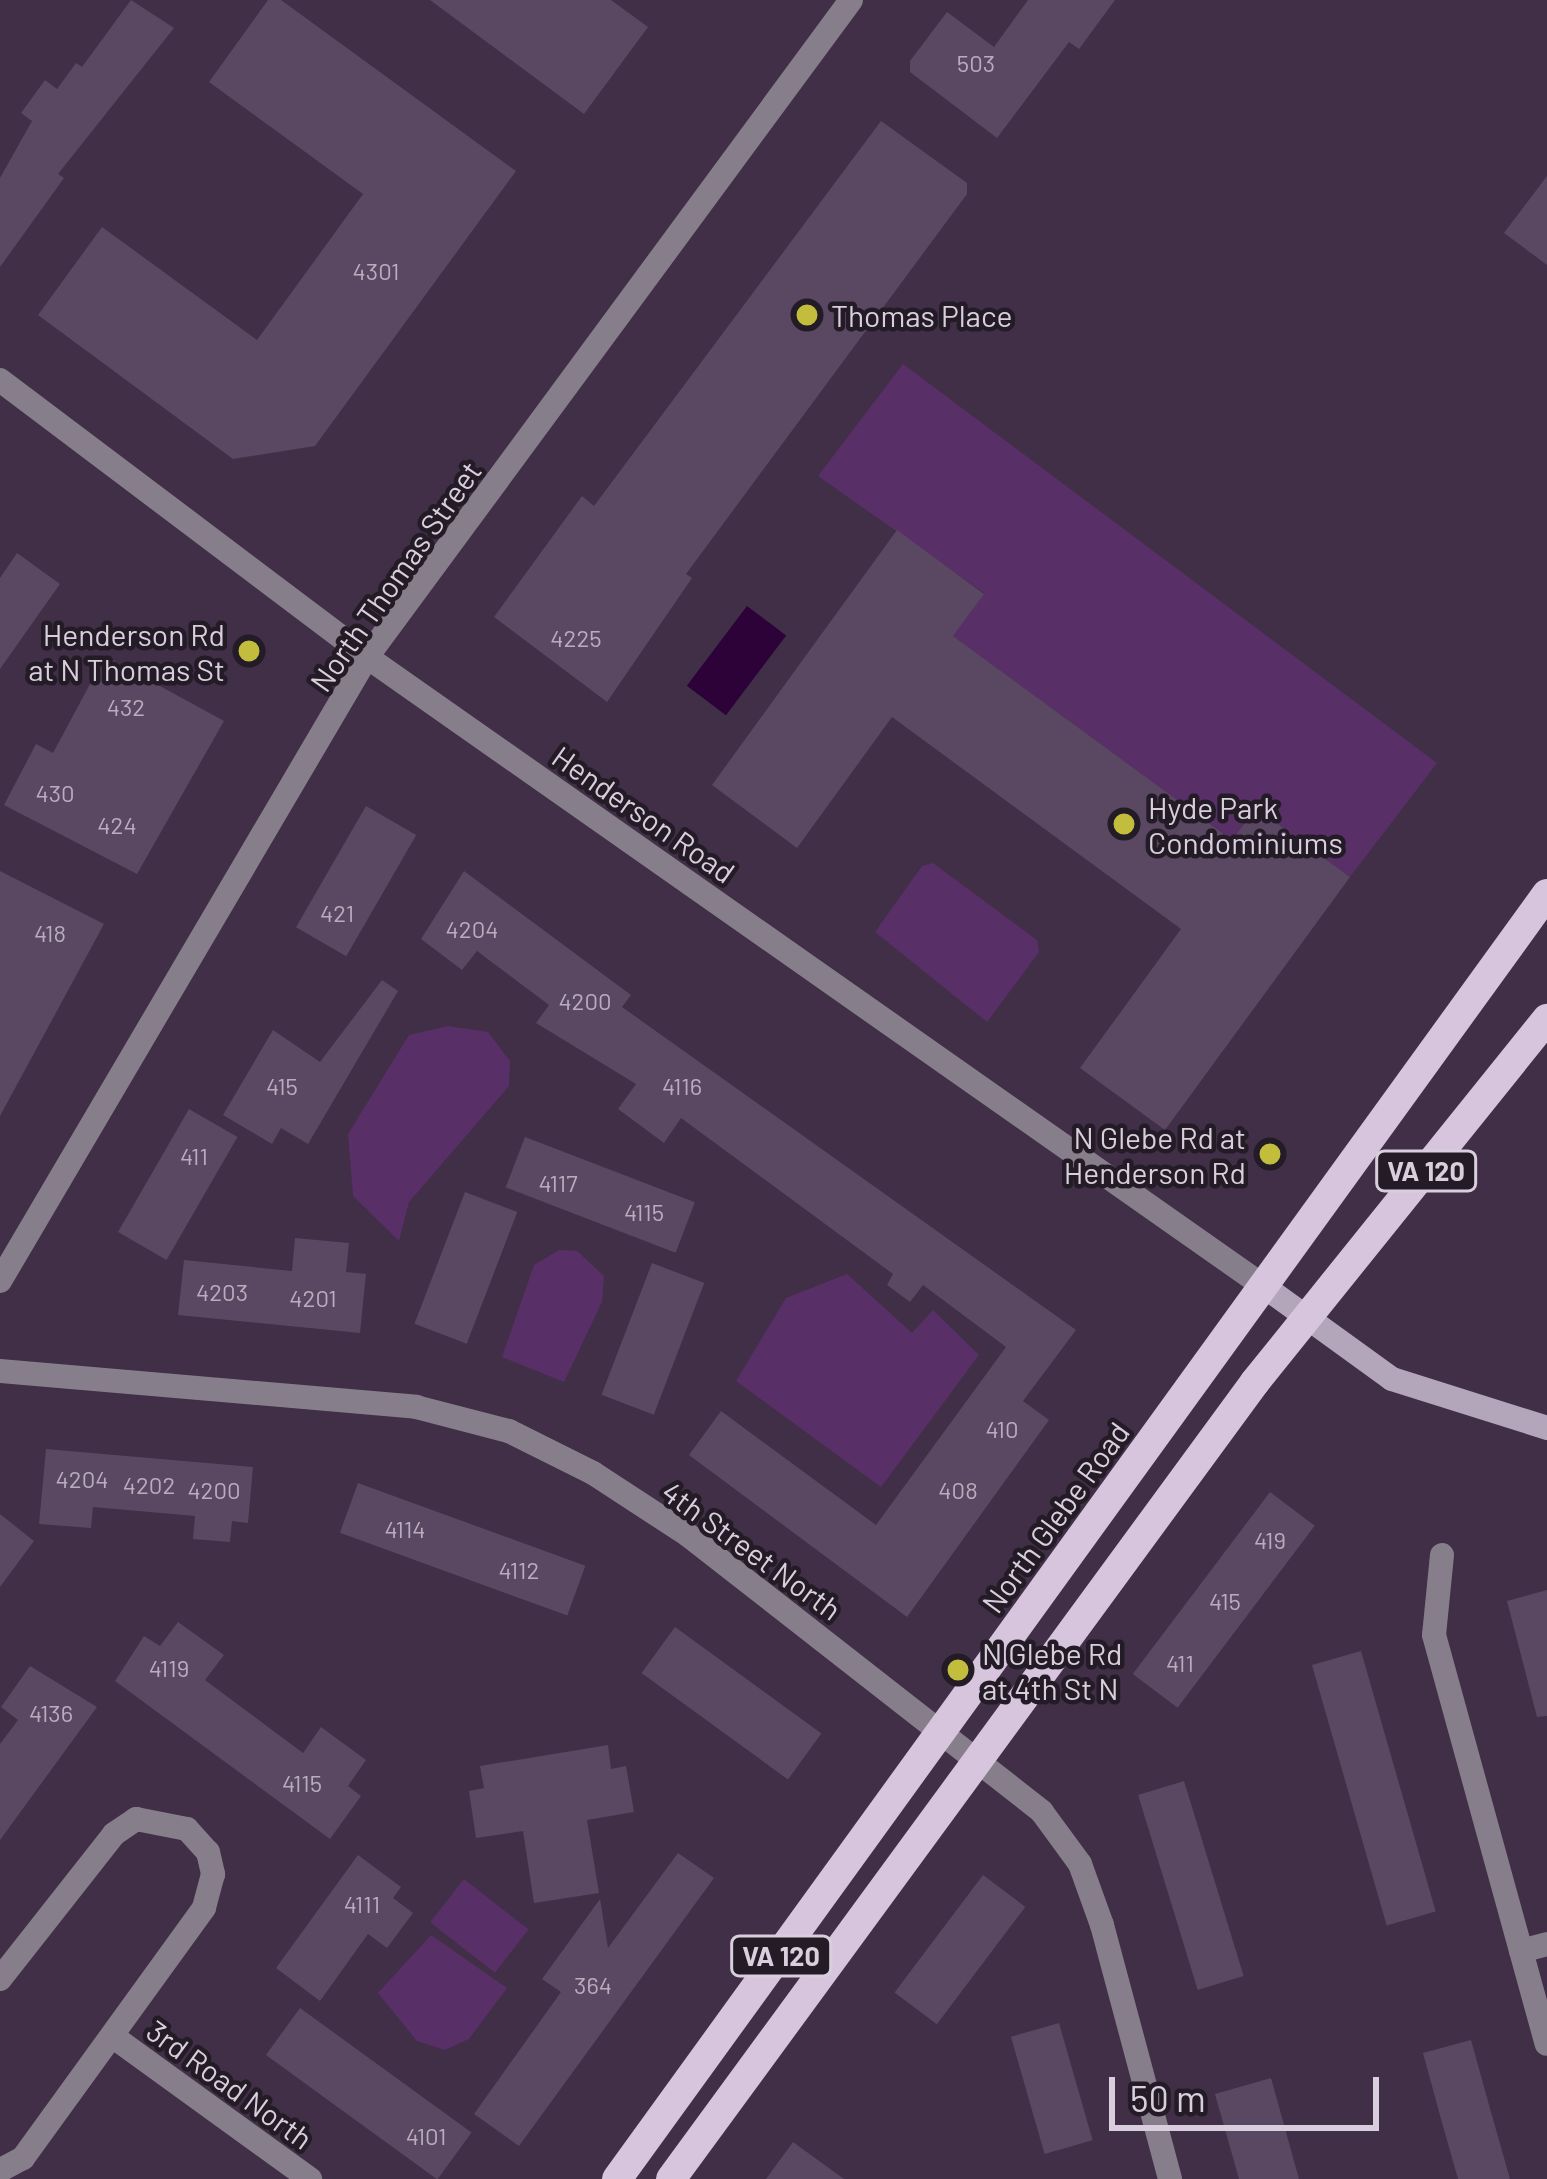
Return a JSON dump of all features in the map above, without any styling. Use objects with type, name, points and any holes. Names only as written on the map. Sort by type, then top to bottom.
[{"type":"main road","name":"North Glebe Road","points":[[617,2179],[946,1733],[1262,1285],[1547,894]]},
{"type":"main road","name":"VA 120","points":[[671,2179],[1305,1322],[1547,1019]]},
{"type":"main road","points":[[1262,1285],[1305,1322],[1392,1379],[1547,1428]]},
{"type":"street","name":"North Thomas Street","points":[[0,1281],[8,1242],[367,657],[851,0]]},
{"type":"street","name":"Henderson Road","points":[[0,380],[367,657],[1262,1285]]},
{"type":"street","name":"4th Street North","points":[[0,1371],[416,1407],[509,1431],[593,1473],[688,1535],[1042,1812],[1080,1864],[1170,2179]]},
{"type":"street","points":[[1442,1555],[1434,1636],[1547,2044]]},
{"type":"street","name":"3rd Road North","points":[[0,1979],[114,1834],[136,1819],[187,1829],[208,1852],[213,1874],[204,1908],[115,2038],[23,2158],[0,2170]]},
{"type":"street","points":[[1521,1951],[1547,1945]]},
{"type":"street","name":"3rd Road North","points":[[115,2038],[310,2179]]},
{"type":"shaded area","points":[[903,364],[1437,763],[1350,877],[1256,808],[1232,840],[953,636],[984,593],[818,476]]},
{"type":"shaded area","points":[[747,606],[786,635],[726,715],[687,686]]},
{"type":"shaded area","points":[[933,863],[1037,940],[1039,952],[987,1022],[875,932],[922,866]]},
{"type":"shaded area","points":[[448,1026],[488,1032],[510,1061],[509,1086],[409,1202],[399,1241],[353,1196],[348,1134],[409,1035]]},
{"type":"shaded area","points":[[559,1250],[577,1251],[604,1276],[602,1302],[564,1382],[502,1357],[534,1265]]},
{"type":"shaded area","points":[[847,1274],[912,1333],[933,1310],[979,1355],[881,1487],[736,1381],[786,1298]]},
{"type":"shaded area","points":[[464,1879],[529,1929],[495,1973],[430,1922]]},
{"type":"shaded area","points":[[431,1935],[507,1988],[469,2039],[445,2050],[417,2041],[378,1993]]},
{"type":"building","points":[[131,0],[174,28],[58,174],[64,178],[0,267],[0,178],[32,121],[21,113],[45,80],[57,89],[76,63],[82,67]]},
{"type":"building","points":[[268,0],[281,0],[516,171],[315,446],[233,459],[38,315],[102,227],[257,340],[363,194],[209,82]]},
{"type":"building","points":[[430,0],[611,0],[648,27],[584,114]]},
{"type":"building","points":[[1028,0],[1115,0],[1079,49],[1069,42],[997,138],[910,72],[910,61],[947,12],[994,47]]},
{"type":"building","name":"Thomas Place","points":[[881,121],[967,183],[967,194],[686,574],[692,578],[607,702],[494,617],[582,496],[594,506]]},
{"type":"building","points":[[1547,176],[1547,265],[1504,233]]},
{"type":"building","name":"Hyde Park Condominiums","points":[[897,530],[984,594],[953,636],[1232,840],[1256,808],[1350,877],[1165,1130],[1080,1068],[1181,929],[892,717],[797,848],[712,785]]},
{"type":"building","points":[[17,553],[60,584],[0,669],[0,578]]},
{"type":"building","points":[[105,656],[224,721],[137,874],[4,805],[36,744],[53,753]]},
{"type":"building","points":[[366,806],[416,835],[346,956],[296,927]]},
{"type":"building","points":[[0,871],[104,924],[0,1116]]},
{"type":"building","points":[[464,871],[631,995],[622,1007],[1076,1330],[1023,1401],[1049,1420],[907,1617],[689,1455],[721,1411],[876,1525],[1006,1347],[923,1285],[910,1302],[887,1285],[893,1274],[681,1118],[664,1143],[618,1109],[636,1084],[536,1023],[549,1005],[477,951],[462,970],[421,939]]},
{"type":"building","points":[[382,980],[398,991],[308,1144],[281,1128],[272,1144],[223,1115],[273,1030],[320,1062]]},
{"type":"building","points":[[189,1109],[237,1137],[166,1260],[118,1232]]},
{"type":"building","points":[[525,1137],[695,1202],[676,1253],[506,1187]]},
{"type":"building","points":[[465,1192],[517,1212],[467,1344],[414,1324]]},
{"type":"building","points":[[295,1238],[349,1243],[346,1272],[366,1274],[360,1333],[178,1315],[184,1260],[292,1271]]},
{"type":"building","points":[[652,1263],[704,1283],[654,1415],[601,1395]]},
{"type":"building","points":[[46,1449],[253,1467],[248,1523],[232,1521],[230,1542],[193,1539],[195,1516],[93,1507],[91,1528],[39,1524]]},
{"type":"building","points":[[358,1483],[585,1566],[567,1616],[340,1533]]},
{"type":"building","points":[[1270,1492],[1315,1526],[1178,1708],[1133,1674]]},
{"type":"building","points":[[0,1514],[34,1541],[0,1587]]},
{"type":"building","points":[[1547,1590],[1547,1716],[1537,1717],[1507,1601]]},
{"type":"building","points":[[178,1622],[224,1655],[205,1680],[303,1753],[321,1727],[366,1760],[348,1786],[361,1796],[330,1839],[115,1681],[144,1636],[160,1646]]},
{"type":"building","points":[[675,1627],[821,1733],[788,1780],[641,1673]]},
{"type":"building","points":[[1361,1651],[1436,1912],[1387,1926],[1312,1665]]},
{"type":"building","points":[[30,1666],[97,1707],[0,1840],[0,1744],[18,1720],[1,1707]]},
{"type":"building","points":[[608,1745],[611,1769],[626,1766],[634,1812],[587,1820],[599,1893],[534,1903],[523,1831],[476,1838],[469,1791],[484,1788],[480,1766]]},
{"type":"building","points":[[1184,1781],[1244,1976],[1198,1990],[1138,1795]]},
{"type":"building","points":[[678,1853],[714,1878],[519,2146],[474,2114],[561,1992],[542,1979],[600,1899],[608,1948]]},
{"type":"building","points":[[358,1855],[401,1887],[393,1898],[413,1913],[387,1948],[368,1934],[320,2001],[276,1968]]},
{"type":"building","points":[[983,1875],[1025,1907],[937,2024],[895,1992]]},
{"type":"building","points":[[300,2008],[472,2133],[437,2179],[266,2055]]},
{"type":"building","points":[[1059,2023],[1093,2140],[1045,2154],[1011,2037]]},
{"type":"building","points":[[1471,2040],[1510,2179],[1458,2179],[1441,2119],[1423,2053]]},
{"type":"building","points":[[1271,2078],[1299,2179],[1239,2179],[1215,2094]]},
{"type":"building","points":[[793,2142],[844,2179],[766,2179]]},
{"type":"place","name":"Thomas Place","points":[[807,315]]},
{"type":"place","name":"Henderson Rd at N Thomas St","points":[[249,651]]},
{"type":"place","name":"Hyde Park Condominiums","points":[[1124,824]]},
{"type":"place","name":"N Glebe Rd at Henderson Rd","points":[[1270,1154]]},
{"type":"place","name":"N Glebe Rd at 4th St N","points":[[958,1670]]}]
